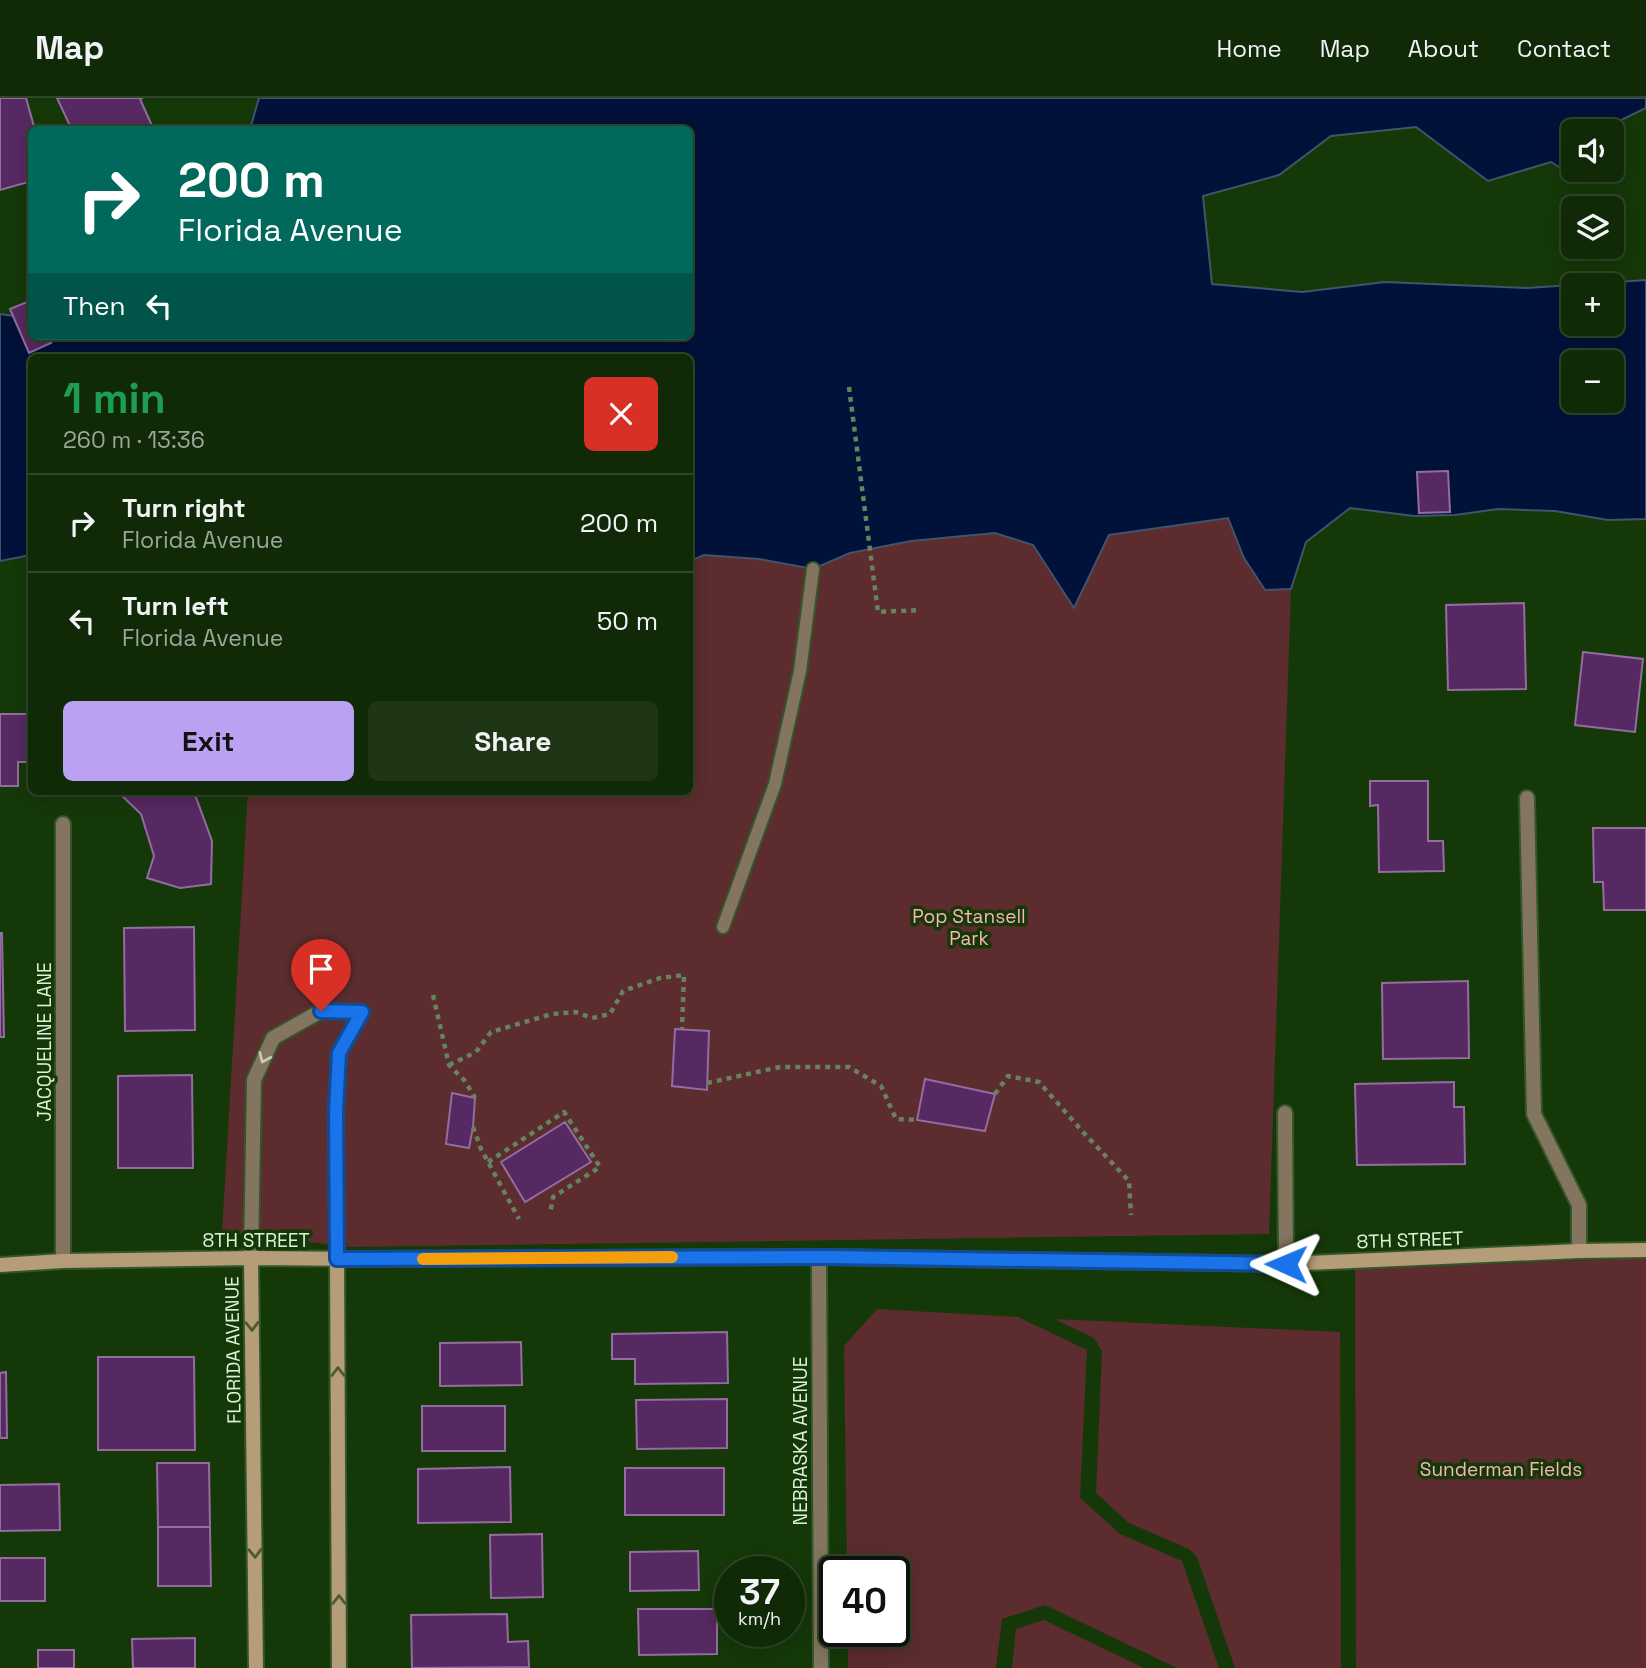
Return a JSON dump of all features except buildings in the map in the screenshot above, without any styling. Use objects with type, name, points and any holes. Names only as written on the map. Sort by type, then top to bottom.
[{"type":"street","points":[[1527,799],[1534,1114],[1580,1205],[1579,1251]]},
{"type":"street","name":"JACQUELINE LANE","points":[[63,824],[63,1261]]},
{"type":"street","name":"FLORIDA AVENUE","points":[[256,1668],[251,1258],[254,1080],[273,1038],[321,1011],[362,1012],[339,1053],[336,1111],[339,1668]]},
{"type":"street","points":[[1285,1113],[1286,1264]]},
{"type":"street","name":"8TH STREET","points":[[0,1265],[63,1261],[251,1258],[819,1257],[1286,1264],[1646,1250]]},
{"type":"street","name":"NEBRASKA AVENUE","points":[[819,1257],[821,1668]]},
{"type":"lane","points":[[723,927],[775,784],[800,671],[813,569]]},
{"type":"path","points":[[849,387],[878,612],[919,610]]},
{"type":"path","points":[[449,1065],[477,1052],[491,1032],[552,1014],[576,1012],[592,1017],[610,1014],[623,990],[660,978],[684,975],[682,1029]]},
{"type":"path","points":[[433,995],[449,1065],[465,1081],[475,1098]]},
{"type":"path","points":[[707,1083],[779,1067],[849,1067],[881,1086],[896,1119],[917,1120]]},
{"type":"path","points":[[995,1094],[1008,1076],[1039,1082],[1129,1181],[1131,1215]]},
{"type":"path","points":[[488,1162],[564,1111],[600,1167],[553,1197],[550,1214]]},
{"type":"path","points":[[473,1127],[481,1149],[519,1219]]},
{"type":"green space","name":"Pop Stansell Park","points":[[1229,517],[1244,558],[1265,589],[1291,589],[1269,1234],[351,1247],[222,1232],[248,795],[693,795],[693,560],[704,555],[759,559],[813,569],[850,553],[911,541],[995,533],[1033,545]]},
{"type":"green space","name":"Sunderman Fields","points":[[1646,1258],[1646,1668],[1356,1668],[1355,1269]]},
{"type":"green space","points":[[877,1309],[1018,1317],[1087,1350],[1080,1498],[1120,1534],[1182,1561],[1219,1668],[1177,1668],[1045,1605],[1002,1619],[996,1668],[848,1668],[848,1647],[910,1647],[910,1556],[847,1556],[844,1346]]},
{"type":"green space","points":[[1054,1319],[1340,1332],[1341,1668],[1235,1668],[1197,1557],[1189,1549],[1129,1523],[1096,1493],[1102,1351],[1094,1338]]},
{"type":"green space","points":[[1044,1620],[1144,1668],[1012,1668],[1016,1629]]},
{"type":"water","points":[[259,98],[1646,98],[1646,108],[1623,119],[1561,119],[1561,168],[1551,162],[1488,181],[1416,127],[1331,136],[1279,175],[1203,196],[1212,284],[1302,292],[1385,282],[1527,288],[1561,286],[1561,336],[1624,336],[1624,281],[1646,280],[1646,519],[1608,520],[1555,511],[1498,509],[1455,515],[1414,516],[1350,508],[1306,542],[1291,589],[1265,590],[1244,558],[1228,518],[1109,535],[1074,608],[1033,545],[995,533],[911,541],[850,553],[813,569],[759,559],[704,555],[693,560],[693,354],[28,354],[28,556],[0,561],[0,314],[27,318],[28,340],[693,340],[693,126],[251,126]]},
{"type":"slow traffic","points":[[423,1259],[672,1257]]},
{"type":"route","points":[[321,1011],[362,1012],[339,1053],[336,1111],[337,1259],[829,1257],[1286,1264]]}]
